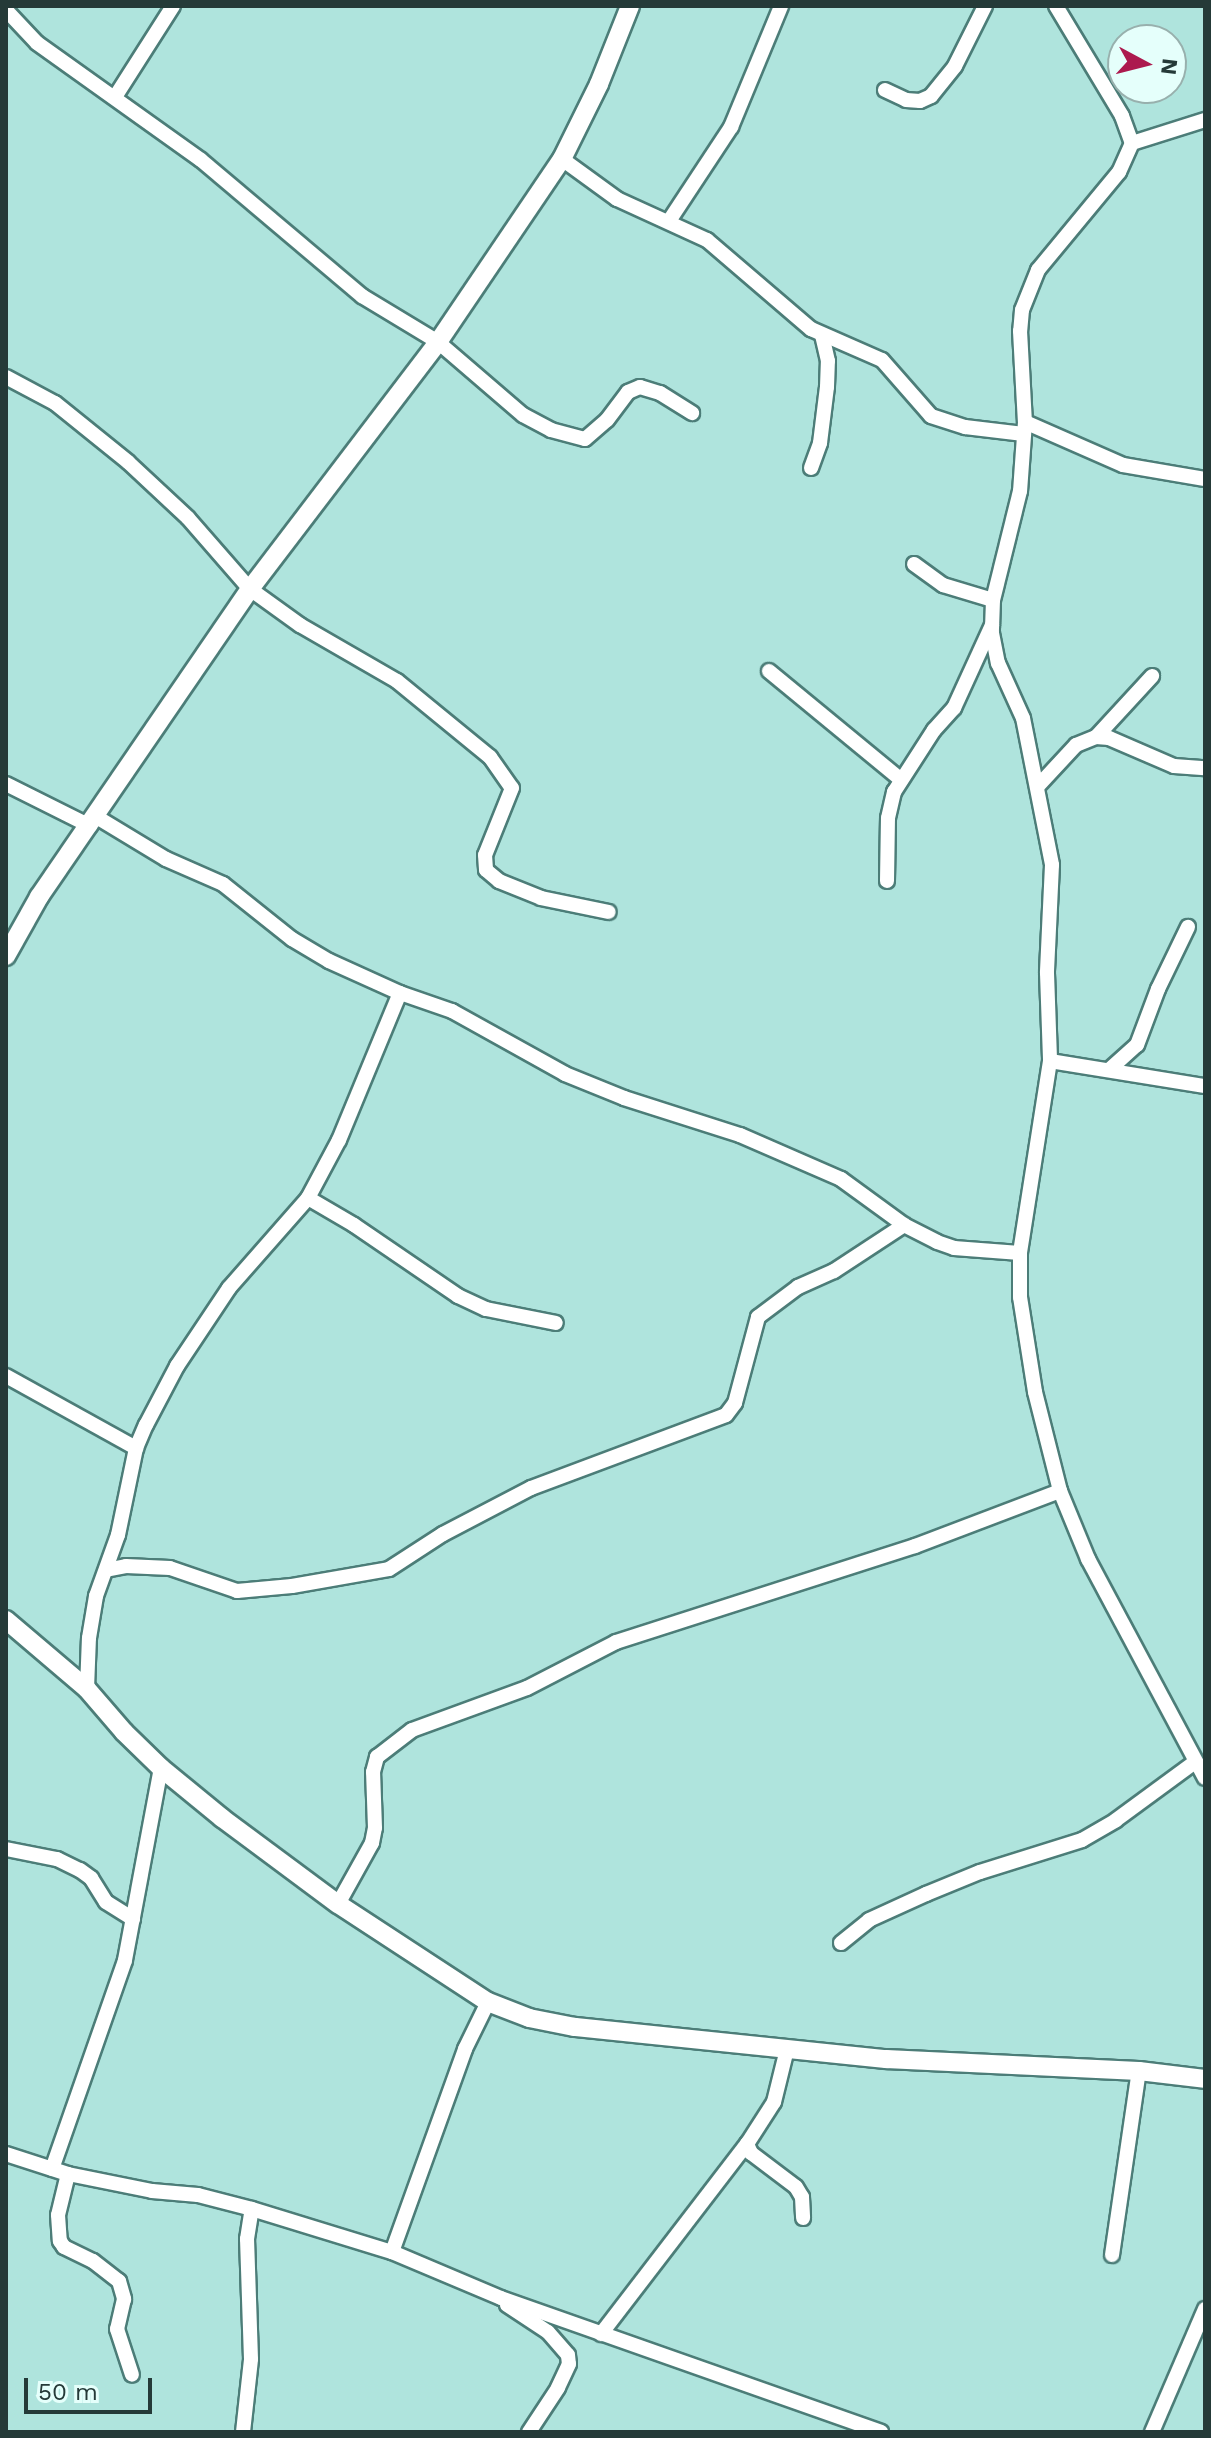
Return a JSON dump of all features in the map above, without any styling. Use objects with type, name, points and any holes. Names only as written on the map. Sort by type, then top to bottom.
[{"type":"street","points":[[115,97],[173,6]]},
{"type":"street","points":[[6,956],[39,897],[250,589],[438,342],[562,159],[599,84],[630,6]]},
{"type":"street","points":[[669,221],[731,127],[781,6]]},
{"type":"street","points":[[885,90],[906,100],[920,101],[931,96],[955,66],[985,6]]},
{"type":"street","points":[[1056,6],[1122,116],[1132,143],[1119,172],[1038,270],[1030,287],[1020,331],[1024,428],[1020,491],[993,600],[992,625],[998,663],[1023,718],[1052,865],[1047,973],[1050,1061],[1020,1253],[1025,1340],[1060,1491],[1088,1559],[1205,1778]]},
{"type":"street","points":[[6,10],[37,43],[226,180],[362,296],[438,342],[523,415],[575,439],[590,436],[633,389],[660,393],[692,413]]},
{"type":"street","points":[[1132,143],[1205,120]]},
{"type":"street","points":[[562,159],[617,199],[669,221],[724,252],[781,305],[822,336],[882,360],[931,416],[965,427],[1024,428],[1123,465],[1205,479]]},
{"type":"street","points":[[811,468],[820,443],[827,387],[828,361],[822,336]]},
{"type":"street","points":[[6,377],[55,403],[128,462],[188,518],[250,589],[300,625],[397,681],[490,757],[512,788],[485,855],[486,870],[532,895],[609,912]]},
{"type":"street","points":[[914,564],[943,585],[993,600]]},
{"type":"street","points":[[887,881],[888,818],[894,792],[934,730],[960,698],[992,625]]},
{"type":"street","points":[[769,671],[901,780]]},
{"type":"street","points":[[1038,786],[1076,745],[1096,737],[1152,676]]},
{"type":"street","points":[[1096,737],[1109,738],[1174,766],[1205,768]]},
{"type":"street","points":[[6,784],[223,884],[292,939],[329,961],[400,993],[452,1011],[565,1074],[624,1098],[740,1135],[841,1179],[904,1225],[954,1248],[1020,1253]]},
{"type":"street","points":[[1110,1069],[1137,1045],[1158,989],[1188,927]]},
{"type":"street","points":[[87,1689],[89,1638],[96,1596],[118,1535],[136,1448],[177,1366],[229,1288],[308,1198],[339,1140],[400,993]]},
{"type":"street","points":[[1050,1061],[1205,1086]]},
{"type":"street","points":[[308,1198],[458,1296],[486,1309],[556,1323]]},
{"type":"street","points":[[106,1570],[126,1566],[170,1568],[237,1591],[292,1586],[389,1569],[443,1534],[531,1488],[726,1415],[735,1403],[758,1317],[798,1287],[834,1271],[904,1225]]},
{"type":"street","points":[[6,1376],[136,1448]]},
{"type":"street","points":[[338,1904],[372,1843],[375,1828],[373,1772],[377,1757],[412,1730],[539,1683],[616,1642],[915,1546],[1060,1491]]},
{"type":"street","points":[[6,1622],[87,1689],[161,1768],[338,1904],[488,2002],[529,2018],[575,2027],[787,2049],[966,2064],[1139,2071],[1205,2079]]},
{"type":"street","points":[[841,1943],[869,1920],[926,1894],[980,1872],[1082,1840],[1116,1820],[1195,1762]]},
{"type":"street","points":[[52,2169],[125,1960],[161,1768]]},
{"type":"street","points":[[6,1849],[57,1859],[80,1870],[91,1878],[106,1902],[133,1919]]},
{"type":"street","points":[[392,2252],[465,2049],[488,2002]]},
{"type":"street","points":[[601,2334],[747,2144],[774,2102],[787,2049]]},
{"type":"street","points":[[1112,2255],[1139,2071]]},
{"type":"street","points":[[747,2144],[751,2153],[796,2187],[802,2197],[803,2218]]},
{"type":"street","points":[[6,2154],[68,2174],[152,2191],[198,2195],[392,2252],[501,2298],[881,2432]]},
{"type":"street","points":[[68,2174],[58,2215],[60,2241],[64,2247],[93,2261],[119,2281],[124,2299],[117,2329],[132,2375]]},
{"type":"street","points":[[243,2432],[251,2359],[247,2239],[252,2209]]},
{"type":"street","points":[[501,2298],[513,2311],[559,2341],[568,2355],[569,2364],[558,2388],[529,2432]]},
{"type":"street","points":[[1152,2432],[1205,2309]]}]
